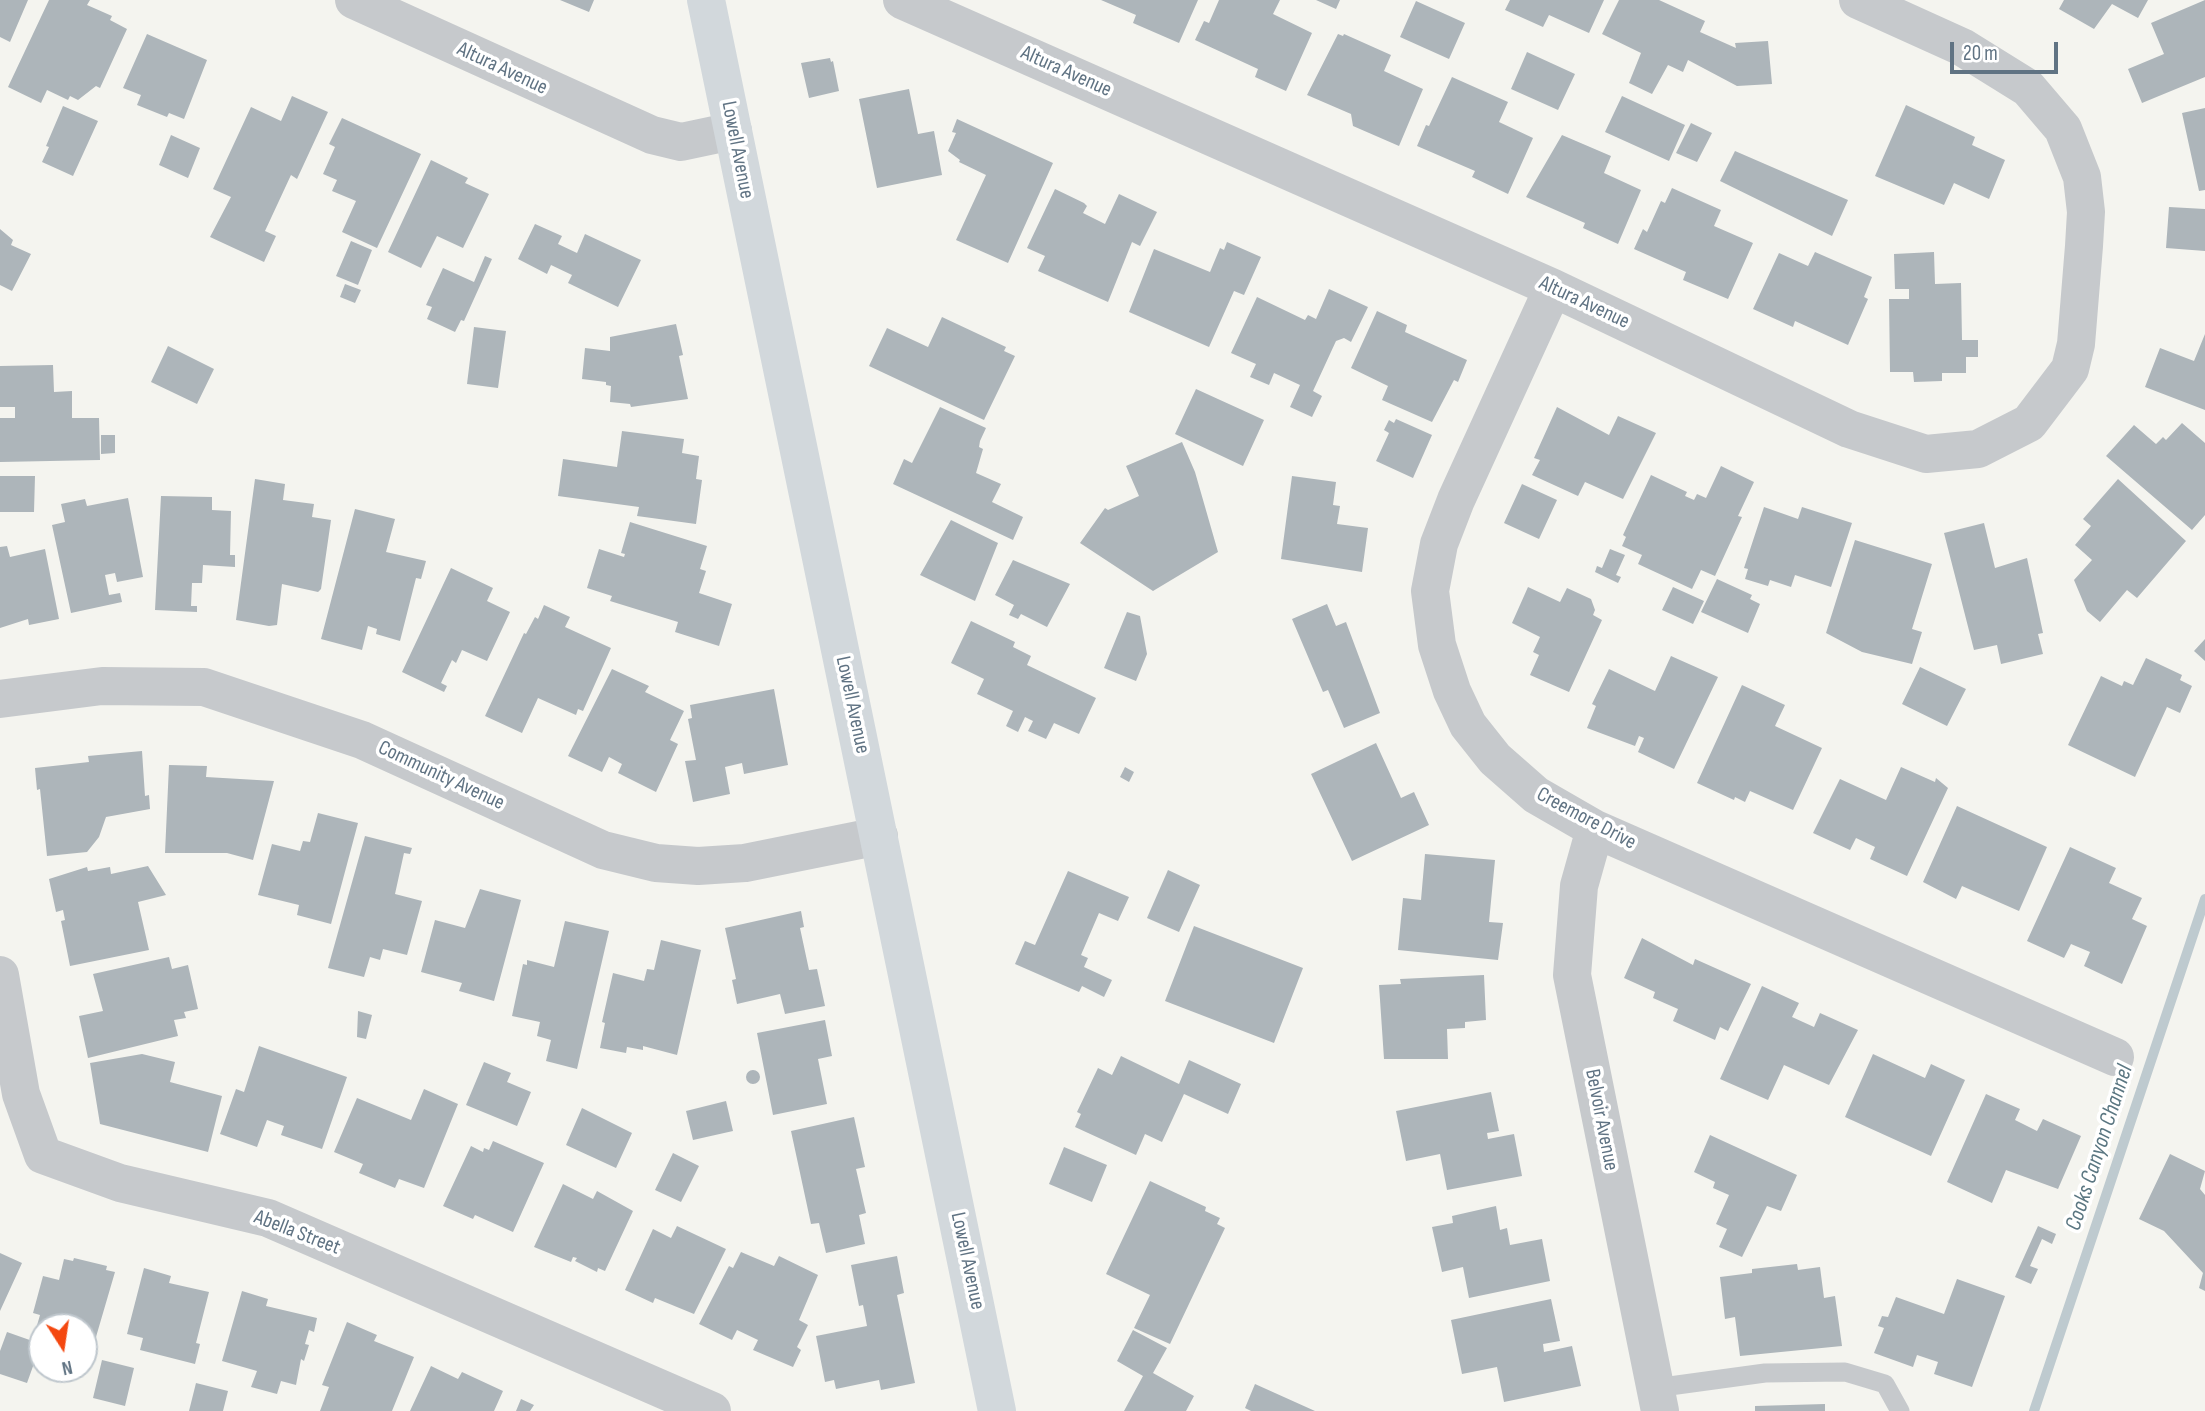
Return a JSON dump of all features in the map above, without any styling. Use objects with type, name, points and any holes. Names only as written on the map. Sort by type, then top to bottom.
[{"type":"main road","name":"Lowell Avenue","points":[[706,0],[997,1411]]},
{"type":"street","name":"Altura Avenue","points":[[354,0],[652,135],[681,142],[733,131]]},
{"type":"street","name":"Altura Avenue","points":[[902,0],[1553,288],[1849,429],[1926,454],[1978,449],[2029,423],[2070,369],[2076,344],[2086,212],[2082,177],[2063,129],[2028,88],[1962,47],[1858,0]]},
{"type":"street","name":"Creemore Drive","points":[[1553,288],[1455,500],[1439,544],[1430,591],[1437,645],[1452,691],[1468,725],[1495,759],[1536,795],[1595,829],[2115,1057]]},
{"type":"street","name":"Community Avenue","points":[[0,699],[102,686],[204,687],[362,740],[603,850],[656,863],[698,866],[745,863],[879,836]]},
{"type":"street","name":"Belvoir Avenue","points":[[1595,829],[1579,886],[1572,975],[1657,1399]]},
{"type":"street","name":"Abella Street","points":[[0,975],[21,1094],[43,1155],[120,1183],[268,1218],[712,1411]]},
{"type":"lane","points":[[1657,1399],[1765,1373],[1845,1372],[1885,1384],[1900,1411]]},
{"type":"building","points":[[0,0],[28,0],[10,42],[0,37]]},
{"type":"building","points":[[49,0],[90,0],[87,5],[112,16],[110,20],[127,29],[100,88],[96,86],[78,100],[70,96],[68,100],[47,90],[41,103],[8,87]]},
{"type":"building","points":[[560,0],[594,0],[589,12]]},
{"type":"building","points":[[1101,0],[1198,0],[1179,43],[1133,23],[1136,15]]},
{"type":"building","points":[[1219,0],[1280,0],[1273,14],[1312,33],[1286,91],[1255,77],[1258,69],[1195,40],[1204,21],[1209,23]]},
{"type":"building","points":[[1316,0],[1340,0],[1336,9]]},
{"type":"building","points":[[1510,0],[1604,0],[1589,33],[1549,15],[1543,27],[1505,10]]},
{"type":"building","points":[[1619,0],[1659,0],[1705,21],[1700,32],[1736,48],[1735,43],[1768,41],[1772,84],[1737,86],[1688,60],[1683,72],[1668,65],[1652,94],[1629,83],[1641,53],[1602,34]]},
{"type":"building","points":[[2064,0],[2148,0],[2138,18],[2112,4],[2094,29],[2059,9]]},
{"type":"building","points":[[2205,0],[2205,77],[2142,103],[2128,69],[2164,54],[2151,23]]},
{"type":"building","points":[[1416,1],[1465,23],[1449,59],[1400,37]]},
{"type":"building","points":[[147,34],[207,60],[184,119],[169,113],[167,117],[137,105],[141,95],[123,88]]},
{"type":"building","points":[[1338,34],[1344,34],[1391,55],[1384,71],[1423,89],[1399,146],[1353,126],[1351,114],[1307,95]]},
{"type":"building","points":[[1527,52],[1575,74],[1558,110],[1511,89]]},
{"type":"building","points":[[830,58],[831,62],[833,61],[839,91],[809,98],[801,63]]},
{"type":"building","points":[[1452,77],[1508,102],[1499,122],[1533,138],[1508,194],[1472,177],[1475,171],[1417,146]]},
{"type":"building","points":[[909,89],[918,134],[934,131],[942,175],[877,188],[859,99]]},
{"type":"building","points":[[292,96],[328,112],[297,179],[291,175],[265,231],[276,236],[264,262],[210,237],[231,197],[213,189],[251,107],[281,121]]},
{"type":"building","points":[[1622,96],[1685,125],[1669,161],[1605,132]]},
{"type":"building","points":[[1906,105],[1975,137],[1972,145],[2005,160],[1989,199],[1954,183],[1944,205],[1875,176]]},
{"type":"building","points":[[63,106],[98,121],[73,176],[42,162]]},
{"type":"building","points":[[2205,108],[2205,190],[2199,191],[2182,113]]},
{"type":"building","points":[[342,118],[421,154],[377,248],[342,232],[356,201],[332,191],[337,180],[323,174],[335,147],[329,144]]},
{"type":"building","points":[[957,119],[1053,163],[1008,263],[956,240],[986,175],[959,162],[960,160],[948,151],[956,133],[952,132]]},
{"type":"building","points":[[1691,123],[1712,133],[1697,162],[1676,153]]},
{"type":"building","points":[[171,135],[200,148],[188,178],[159,165]]},
{"type":"building","points":[[1562,135],[1611,156],[1604,173],[1641,190],[1618,244],[1583,228],[1585,223],[1526,197]]},
{"type":"building","points":[[1735,151],[1848,200],[1832,236],[1720,181]]},
{"type":"building","points":[[431,160],[468,178],[465,183],[489,194],[463,248],[437,236],[421,268],[388,252]]},
{"type":"building","points":[[1672,188],[1721,210],[1714,226],[1753,243],[1728,299],[1683,280],[1686,272],[1634,249],[1643,229],[1647,232],[1661,201],[1665,203]]},
{"type":"building","points":[[1055,189],[1084,203],[1087,206],[1083,213],[1105,224],[1119,194],[1157,212],[1140,246],[1132,242],[1108,302],[1038,271],[1045,256],[1027,248]]},
{"type":"building","points":[[2169,207],[2205,209],[2205,251],[2166,248]]},
{"type":"building","points":[[535,224],[562,236],[558,244],[577,253],[585,234],[641,260],[618,307],[568,283],[572,275],[551,265],[547,274],[518,259]]},
{"type":"building","points":[[0,229],[13,240],[11,245],[31,254],[12,291],[0,285]]},
{"type":"building","points":[[351,241],[372,250],[358,285],[336,276]]},
{"type":"building","points":[[1227,242],[1261,257],[1244,295],[1234,291],[1209,347],[1129,312],[1154,249],[1210,272],[1220,248],[1224,250]]},
{"type":"building","points":[[1815,252],[1872,277],[1864,297],[1868,299],[1848,345],[1795,321],[1793,327],[1753,309],[1779,253],[1808,266]]},
{"type":"building","points":[[1934,252],[1935,284],[1961,283],[1962,340],[1978,340],[1978,357],[1966,357],[1966,373],[1942,373],[1942,381],[1914,382],[1913,372],[1890,372],[1889,299],[1909,299],[1909,289],[1895,289],[1894,254]]},
{"type":"building","points":[[485,256],[492,259],[464,321],[461,320],[455,332],[427,319],[432,307],[426,305],[443,268],[474,282]]},
{"type":"building","points":[[345,284],[361,290],[355,303],[340,297]]},
{"type":"building","points":[[1329,289],[1368,307],[1351,342],[1344,338],[1336,341],[1313,391],[1322,396],[1312,417],[1290,407],[1300,385],[1274,373],[1269,385],[1250,377],[1256,364],[1231,353],[1257,297],[1305,320],[1308,315],[1316,319]]},
{"type":"building","points":[[1377,311],[1407,325],[1405,332],[1467,360],[1458,382],[1454,380],[1432,422],[1382,400],[1388,386],[1351,368]]},
{"type":"building","points":[[942,317],[1006,347],[1004,351],[1015,356],[984,420],[869,366],[887,328],[928,347]]},
{"type":"building","points":[[676,324],[688,399],[631,407],[630,404],[610,402],[611,386],[606,385],[606,382],[582,379],[585,348],[610,351],[610,337]]},
{"type":"building","points":[[474,327],[506,331],[498,388],[467,384]]},
{"type":"building","points":[[2205,334],[2205,410],[2145,387],[2160,348],[2194,361]]},
{"type":"building","points":[[168,346],[214,369],[197,404],[151,382]]},
{"type":"building","points":[[53,365],[54,392],[72,391],[72,418],[99,418],[100,460],[0,462],[0,418],[15,418],[15,407],[0,407],[0,366]]},
{"type":"building","points":[[1196,389],[1264,420],[1243,466],[1175,434]]},
{"type":"building","points":[[940,407],[986,428],[980,441],[979,447],[983,449],[976,473],[1001,484],[992,502],[1023,517],[1013,540],[893,484],[904,459],[912,463]]},
{"type":"building","points":[[1557,407],[1609,435],[1618,416],[1656,433],[1623,499],[1585,482],[1578,496],[1532,475],[1540,460],[1534,458]]},
{"type":"building","points":[[1396,419],[1432,435],[1413,478],[1376,461],[1389,433],[1384,430],[1389,420],[1394,423]]},
{"type":"building","points":[[2182,423],[2205,443],[2205,515],[2192,530],[2106,456],[2134,425],[2156,444],[2163,437],[2166,440]]},
{"type":"building","points":[[622,431],[684,439],[682,453],[699,456],[696,479],[702,480],[696,524],[637,516],[639,507],[558,496],[563,459],[617,467]]},
{"type":"building","points":[[101,435],[115,435],[115,453],[101,454]]},
{"type":"building","points":[[1182,442],[1195,472],[1218,552],[1153,591],[1080,543],[1105,508],[1108,510],[1139,496],[1126,466]]},
{"type":"building","points":[[1721,466],[1754,482],[1738,516],[1742,517],[1715,576],[1701,570],[1692,589],[1638,564],[1642,555],[1622,546],[1626,537],[1623,535],[1651,475],[1687,492],[1685,496],[1694,500],[1697,494],[1706,498]]},
{"type":"building","points":[[0,476],[35,476],[34,512],[0,512]]},
{"type":"building","points":[[1292,476],[1336,482],[1333,505],[1340,506],[1337,524],[1368,528],[1362,572],[1281,559]]},
{"type":"building","points":[[255,479],[285,484],[283,500],[314,504],[312,517],[331,520],[321,589],[318,592],[282,584],[277,625],[269,626],[236,620]]},
{"type":"building","points":[[2118,479],[2186,541],[2137,598],[2127,590],[2100,622],[2087,611],[2074,580],[2092,560],[2075,545],[2091,526],[2083,519]]},
{"type":"building","points":[[1522,484],[1557,500],[1539,539],[1504,523]]},
{"type":"building","points":[[161,496],[212,497],[212,510],[231,511],[230,555],[235,555],[235,567],[203,565],[202,583],[192,583],[191,606],[197,606],[197,612],[155,610]]},
{"type":"building","points":[[128,498],[143,577],[117,582],[115,573],[105,575],[109,595],[120,593],[122,602],[71,613],[52,525],[65,522],[61,504],[85,499],[87,506]]},
{"type":"building","points":[[1764,507],[1798,519],[1802,507],[1852,523],[1831,587],[1795,575],[1791,587],[1770,580],[1768,586],[1745,579],[1748,569],[1744,568]]},
{"type":"building","points":[[355,509],[395,519],[386,552],[426,561],[421,579],[416,578],[400,641],[376,634],[377,629],[368,626],[362,650],[321,639]]},
{"type":"building","points":[[951,520],[998,543],[975,601],[920,575]]},
{"type":"building","points":[[630,522],[707,546],[700,569],[706,571],[699,593],[732,604],[719,646],[675,632],[678,622],[610,601],[612,596],[587,588],[599,549],[624,557],[625,554],[621,553]]},
{"type":"building","points":[[1984,523],[1995,568],[2027,558],[2043,633],[2038,634],[2043,654],[2001,664],[1997,645],[1974,650],[1944,533]]},
{"type":"building","points":[[1855,540],[1932,564],[1912,629],[1922,632],[1912,664],[1862,652],[1826,633]]},
{"type":"building","points":[[7,546],[10,557],[45,549],[59,619],[29,625],[28,619],[0,628],[0,547]]},
{"type":"building","points":[[1610,549],[1625,555],[1616,575],[1621,577],[1618,583],[1595,572],[1597,566],[1602,568]]},
{"type":"building","points":[[1013,560],[1070,584],[1047,627],[1021,614],[1018,619],[1009,615],[1014,605],[995,595]]},
{"type":"building","points":[[451,568],[493,588],[487,601],[510,612],[487,661],[462,650],[456,663],[452,660],[441,683],[447,686],[444,692],[402,672]]},
{"type":"building","points":[[1717,579],[1752,595],[1750,599],[1760,604],[1748,633],[1701,612]]},
{"type":"building","points":[[1528,587],[1560,602],[1567,588],[1591,599],[1595,610],[1593,615],[1602,620],[1569,692],[1530,675],[1539,655],[1533,652],[1540,637],[1512,623]]},
{"type":"building","points":[[1673,587],[1704,601],[1693,624],[1662,610]]},
{"type":"building","points":[[1327,604],[1336,626],[1346,622],[1380,713],[1344,728],[1328,690],[1323,692],[1292,619]]},
{"type":"building","points":[[544,605],[570,617],[565,627],[611,648],[583,711],[578,709],[576,715],[538,698],[522,733],[485,716],[524,633],[526,634],[535,617],[538,619]]},
{"type":"building","points":[[1127,612],[1140,616],[1147,654],[1136,681],[1104,668]]},
{"type":"building","points":[[971,621],[1015,642],[1013,647],[1031,656],[1027,665],[1096,698],[1079,734],[1054,723],[1046,739],[1028,731],[1033,721],[1025,717],[1018,732],[1006,726],[1013,711],[977,694],[984,679],[951,663]]},
{"type":"building","points":[[2205,639],[2205,661],[2194,651]]},
{"type":"building","points":[[1671,656],[1718,677],[1674,769],[1638,752],[1644,738],[1639,736],[1635,746],[1587,728],[1596,706],[1592,704],[1609,669],[1655,691]]},
{"type":"building","points":[[2146,658],[2182,675],[2180,680],[2192,686],[2180,713],[2167,707],[2135,777],[2068,745],[2101,676],[2122,686],[2124,681],[2133,685]]},
{"type":"building","points":[[1920,667],[1966,689],[1947,726],[1902,704]]},
{"type":"building","points":[[612,669],[649,686],[645,692],[684,711],[670,740],[678,744],[656,792],[618,773],[622,764],[609,757],[602,772],[568,756]]},
{"type":"building","points":[[1742,685],[1785,705],[1775,726],[1822,748],[1793,810],[1750,791],[1745,802],[1735,797],[1734,800],[1697,783]]},
{"type":"building","points":[[774,689],[788,765],[744,774],[742,763],[725,767],[730,794],[693,802],[685,761],[696,760],[688,719],[692,718],[690,705]]},
{"type":"building","points":[[1376,743],[1401,798],[1414,792],[1429,825],[1352,861],[1311,774]]},
{"type":"building","points":[[142,751],[145,796],[149,795],[150,809],[106,817],[99,837],[87,852],[47,856],[40,789],[37,790],[35,768],[89,762],[88,756]]},
{"type":"building","points":[[169,765],[207,766],[206,777],[274,781],[253,860],[227,853],[165,853]]},
{"type":"building","points":[[1125,767],[1134,772],[1129,782],[1120,777]]},
{"type":"building","points":[[1901,767],[1935,782],[1936,778],[1948,788],[1907,876],[1870,859],[1875,847],[1856,838],[1850,850],[1813,833],[1840,779],[1886,800]]},
{"type":"building","points":[[1957,806],[2047,847],[2019,911],[1962,886],[1956,899],[1923,882]]},
{"type":"building","points":[[318,813],[358,823],[331,924],[297,915],[299,905],[258,895],[272,844],[300,851],[303,841],[310,842]]},
{"type":"building","points":[[365,836],[412,848],[410,854],[404,853],[395,894],[422,901],[407,955],[383,949],[380,960],[370,957],[364,977],[328,968]]},
{"type":"building","points":[[2070,847],[2116,868],[2109,883],[2142,898],[2132,919],[2147,926],[2122,984],[2084,966],[2090,952],[2071,944],[2064,958],[2027,941]]},
{"type":"building","points":[[1425,854],[1495,860],[1489,922],[1503,923],[1498,960],[1398,950],[1403,898],[1421,900]]},
{"type":"building","points":[[148,866],[166,895],[138,902],[149,950],[70,966],[61,921],[65,920],[63,910],[56,912],[49,879],[87,867],[88,871],[110,867],[111,874]]},
{"type":"building","points":[[1168,870],[1200,885],[1179,932],[1147,918]]},
{"type":"building","points":[[1068,871],[1129,897],[1118,921],[1099,913],[1081,955],[1088,958],[1084,967],[1112,980],[1104,997],[1082,986],[1079,992],[1015,964],[1025,941],[1035,945]]},
{"type":"building","points":[[480,889],[521,900],[494,1001],[459,991],[462,983],[421,972],[435,920],[465,928]]},
{"type":"building","points":[[801,911],[804,927],[800,928],[809,970],[817,969],[825,1006],[785,1014],[780,994],[737,1004],[732,980],[736,979],[725,928]]},
{"type":"building","points":[[565,921],[609,931],[577,1069],[546,1061],[551,1040],[537,1036],[540,1022],[512,1016],[523,964],[527,965],[527,960],[554,967]]},
{"type":"building","points":[[1194,926],[1303,968],[1274,1043],[1165,1001]]},
{"type":"building","points":[[1642,938],[1693,965],[1695,959],[1751,984],[1728,1031],[1720,1027],[1715,1040],[1673,1021],[1678,1009],[1653,998],[1655,992],[1624,978]]},
{"type":"building","points":[[661,940],[701,950],[677,1055],[643,1046],[643,1050],[627,1047],[626,1053],[600,1048],[605,1023],[602,1022],[613,973],[644,981],[647,969],[654,970]]},
{"type":"building","points":[[169,957],[172,969],[188,965],[198,1009],[184,1012],[186,1018],[174,1020],[178,1036],[88,1058],[79,1016],[103,1011],[93,974]]},
{"type":"building","points":[[1484,975],[1486,1020],[1465,1022],[1465,1028],[1447,1029],[1448,1059],[1384,1059],[1379,985],[1401,984],[1400,979]]},
{"type":"building","points":[[1762,986],[1799,1003],[1792,1017],[1814,1027],[1820,1013],[1858,1030],[1829,1085],[1784,1065],[1768,1100],[1720,1079]]},
{"type":"building","points":[[358,1011],[372,1015],[366,1039],[357,1037]]},
{"type":"building","points":[[825,1020],[832,1056],[818,1059],[827,1104],[773,1115],[757,1033]]},
{"type":"building","points":[[259,1046],[347,1077],[322,1149],[281,1135],[284,1126],[267,1120],[257,1147],[220,1134],[236,1089],[244,1092]]},
{"type":"building","points":[[142,1054],[175,1062],[170,1082],[222,1096],[208,1152],[100,1124],[90,1063]]},
{"type":"building","points":[[1873,1054],[1925,1078],[1931,1064],[1965,1080],[1931,1156],[1845,1117]]},
{"type":"building","points":[[1121,1056],[1179,1084],[1189,1060],[1241,1084],[1228,1114],[1184,1094],[1162,1142],[1145,1134],[1136,1155],[1075,1127],[1081,1114],[1077,1112],[1098,1068],[1112,1075]]},
{"type":"building","points":[[484,1062],[511,1073],[507,1082],[531,1092],[517,1126],[466,1105]]},
{"type":"building","points":[[753,1070],[758,1072],[758,1082],[753,1084],[748,1082],[746,1077],[748,1072]]},
{"type":"building","points":[[424,1089],[458,1104],[424,1188],[399,1179],[395,1188],[359,1173],[363,1164],[334,1152],[357,1098],[411,1120]]},
{"type":"building","points":[[1491,1092],[1499,1131],[1487,1133],[1488,1139],[1514,1134],[1522,1176],[1447,1190],[1440,1154],[1406,1161],[1396,1111]]},
{"type":"building","points":[[1986,1094],[2020,1109],[2015,1120],[2037,1131],[2043,1119],[2081,1136],[2058,1189],[2006,1170],[1992,1203],[1947,1182]]},
{"type":"building","points":[[726,1101],[733,1131],[693,1140],[686,1111]]},
{"type":"building","points":[[582,1108],[632,1133],[616,1168],[566,1145]]},
{"type":"building","points":[[854,1117],[865,1167],[856,1169],[866,1213],[859,1215],[865,1244],[826,1253],[819,1223],[811,1224],[791,1131]]},
{"type":"building","points":[[1710,1135],[1797,1175],[1781,1211],[1767,1206],[1742,1257],[1719,1247],[1727,1229],[1716,1224],[1729,1195],[1713,1188],[1715,1182],[1694,1172]]},
{"type":"building","points":[[493,1141],[544,1163],[513,1232],[475,1215],[473,1219],[443,1206],[471,1146],[483,1152],[484,1148],[489,1150]]},
{"type":"building","points":[[1064,1147],[1107,1165],[1092,1202],[1049,1184]]},
{"type":"building","points":[[673,1153],[699,1166],[681,1202],[655,1190]]},
{"type":"building","points":[[2170,1154],[2205,1171],[2200,1189],[2205,1195],[2205,1291],[2199,1288],[2203,1273],[2164,1231],[2139,1219]]},
{"type":"building","points":[[1150,1181],[1206,1207],[1205,1211],[1220,1218],[1217,1224],[1225,1228],[1170,1344],[1134,1328],[1150,1295],[1106,1274]]},
{"type":"building","points":[[563,1184],[593,1199],[597,1191],[633,1211],[605,1271],[598,1268],[597,1272],[575,1261],[577,1258],[573,1257],[571,1262],[534,1247]]},
{"type":"building","points":[[1496,1206],[1500,1230],[1507,1228],[1510,1245],[1542,1239],[1550,1281],[1469,1298],[1463,1267],[1442,1272],[1432,1227],[1453,1223],[1452,1216]]},
{"type":"building","points":[[677,1226],[726,1249],[694,1314],[655,1298],[653,1303],[625,1290],[653,1229],[671,1238]]},
{"type":"building","points":[[2038,1226],[2056,1234],[2052,1244],[2042,1239],[2030,1266],[2038,1269],[2031,1284],[2015,1277]]},
{"type":"building","points":[[741,1252],[774,1266],[779,1256],[818,1275],[799,1320],[808,1325],[797,1347],[801,1350],[793,1367],[753,1350],[758,1340],[737,1330],[732,1340],[699,1324],[729,1266],[733,1268]]},
{"type":"building","points":[[0,1253],[22,1263],[0,1311]]},
{"type":"building","points":[[897,1256],[904,1293],[897,1295],[915,1383],[881,1390],[879,1380],[836,1389],[834,1380],[825,1382],[816,1336],[867,1326],[863,1305],[859,1306],[851,1265]]},
{"type":"building","points":[[74,1258],[107,1266],[106,1270],[115,1272],[98,1330],[98,1313],[33,1313],[43,1276],[59,1280],[64,1259],[73,1261]]},
{"type":"building","points":[[1797,1264],[1798,1270],[1820,1267],[1824,1298],[1835,1296],[1842,1346],[1740,1356],[1735,1317],[1725,1319],[1720,1277],[1752,1273],[1752,1269]]},
{"type":"building","points":[[144,1268],[171,1276],[169,1283],[209,1292],[196,1343],[200,1344],[195,1364],[140,1350],[143,1338],[127,1334]]},
{"type":"building","points":[[1957,1279],[2005,1296],[1972,1387],[1934,1374],[1938,1362],[1917,1355],[1913,1367],[1874,1353],[1884,1328],[1878,1326],[1882,1316],[1888,1317],[1896,1297],[1944,1314]]},
{"type":"building","points":[[242,1291],[268,1299],[266,1306],[317,1318],[314,1332],[309,1330],[305,1344],[309,1345],[304,1361],[301,1359],[296,1385],[281,1381],[277,1394],[251,1387],[257,1371],[222,1361]]},
{"type":"building","points":[[1551,1299],[1560,1341],[1543,1344],[1544,1352],[1572,1346],[1581,1386],[1504,1402],[1497,1367],[1462,1374],[1451,1320]]},
{"type":"building","points":[[347,1322],[377,1335],[374,1341],[414,1357],[392,1411],[320,1411],[329,1387],[322,1385]]},
{"type":"building","points":[[1133,1330],[1167,1348],[1153,1373],[1194,1396],[1186,1411],[1124,1411],[1143,1376],[1117,1361]]},
{"type":"building","points":[[7,1332],[28,1339],[27,1383],[0,1374],[0,1351]]},
{"type":"building","points":[[102,1360],[134,1368],[125,1406],[93,1398]]},
{"type":"building","points":[[431,1366],[458,1379],[462,1372],[503,1391],[494,1411],[410,1411]]},
{"type":"building","points":[[196,1383],[228,1391],[223,1411],[189,1411]]},
{"type":"building","points":[[1255,1384],[1315,1411],[1251,1411],[1245,1408]]},
{"type":"building","points":[[521,1399],[534,1405],[530,1411],[516,1411]]},
{"type":"building","points":[[1825,1404],[1825,1411],[1755,1411],[1755,1406]]},
{"type":"waterway","name":"Cooks Canyon Channel","points":[[2034,1411],[2205,899]]}]
